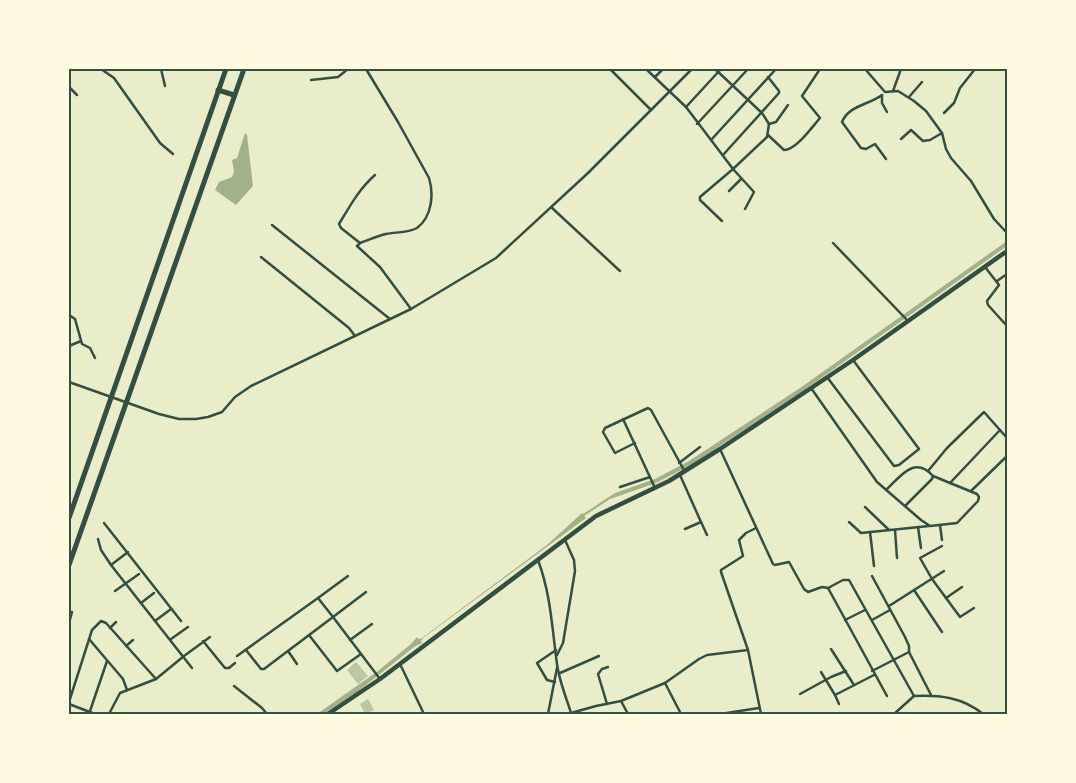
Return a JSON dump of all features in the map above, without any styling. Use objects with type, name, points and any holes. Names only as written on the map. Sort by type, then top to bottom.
[{"type":"highway","points":[[69,518],[226,69]]},
{"type":"highway","points":[[69,565],[244,69]]},
{"type":"highway","points":[[218,90],[234,96]]},
{"type":"main road","points":[[328,714],[400,664],[596,516],[683,472],[720,449],[853,360],[1007,251]]},
{"type":"street","points":[[101,69],[114,78],[160,143],[173,154]]},
{"type":"street","points":[[162,69],[165,86]]},
{"type":"street","points":[[310,80],[338,77],[348,69]]},
{"type":"street","points":[[366,69],[429,178],[432,195],[430,208],[418,227],[386,234],[357,245],[380,267],[411,309]]},
{"type":"street","points":[[610,69],[651,110]]},
{"type":"street","points":[[646,69],[686,107],[732,169],[754,192],[745,209]]},
{"type":"street","points":[[655,77],[663,69]]},
{"type":"street","points":[[69,382],[179,419],[196,419],[222,412],[235,397],[251,386],[411,309],[496,258],[692,69]]},
{"type":"street","points":[[715,69],[762,113],[769,124],[768,135],[700,196],[700,200],[722,221]]},
{"type":"street","points":[[686,107],[722,69]]},
{"type":"street","points":[[697,124],[748,69]]},
{"type":"street","points":[[710,140],[776,69]]},
{"type":"street","points":[[768,135],[784,150],[788,150],[801,140],[820,118],[802,96],[820,69]]},
{"type":"street","points":[[865,69],[884,93],[882,104],[887,112]]},
{"type":"street","points":[[893,91],[901,69]]},
{"type":"street","points":[[944,113],[954,103],[960,88],[975,69]]},
{"type":"street","points":[[722,155],[779,92],[768,77]]},
{"type":"street","points":[[909,97],[922,82]]},
{"type":"street","points":[[69,87],[77,95]]},
{"type":"street","points":[[886,159],[876,144],[866,149],[861,148],[842,122],[854,108],[875,100],[884,93],[898,91],[909,97],[926,111],[942,133],[946,149],[951,158],[971,181],[994,219],[1007,233]]},
{"type":"street","points":[[769,124],[776,122],[788,105]]},
{"type":"street","points":[[901,139],[911,130],[923,141],[930,140],[942,133]]},
{"type":"street","points":[[360,243],[340,228],[339,224],[356,195],[375,175]]},
{"type":"street","points":[[729,191],[742,179]]},
{"type":"street","points":[[551,207],[620,271]]},
{"type":"street","points":[[272,225],[390,319]]},
{"type":"street","points":[[833,243],[907,320]]},
{"type":"street","points":[[261,257],[349,328],[355,336]]},
{"type":"street","points":[[985,266],[999,285],[988,299],[988,305],[1007,326]]},
{"type":"street","points":[[997,281],[1007,274]]},
{"type":"street","points":[[69,315],[75,319],[81,341],[90,348],[95,358]]},
{"type":"street","points":[[69,346],[81,341]]},
{"type":"street","points":[[827,377],[894,466],[900,465],[919,449],[853,360]]},
{"type":"street","points":[[811,388],[878,482],[920,520],[930,526]]},
{"type":"street","points":[[635,443],[615,453],[603,434],[605,428],[646,408],[650,409],[680,464],[707,535]]},
{"type":"street","points":[[928,472],[947,448],[984,412],[1007,438]]},
{"type":"street","points":[[623,419],[654,487]]},
{"type":"street","points":[[950,483],[1000,430]]},
{"type":"street","points":[[680,464],[700,447]]},
{"type":"street","points":[[720,449],[773,564],[789,562],[804,589],[808,592],[822,586],[828,588],[886,696]]},
{"type":"street","points":[[971,491],[1007,456]]},
{"type":"street","points":[[849,522],[858,531],[870,532],[957,523],[980,497],[971,491],[914,467],[908,469],[886,490]]},
{"type":"street","points":[[905,506],[933,476]]},
{"type":"street","points":[[620,487],[651,478]]},
{"type":"street","points":[[866,507],[889,530]]},
{"type":"street","points":[[685,529],[701,522]]},
{"type":"street","points":[[104,523],[181,621]]},
{"type":"street","points":[[940,525],[942,540]]},
{"type":"street","points":[[918,527],[921,548]]},
{"type":"street","points":[[756,528],[746,533],[739,540],[743,556],[721,570],[721,572],[748,650],[761,714]]},
{"type":"street","points":[[895,530],[897,558]]},
{"type":"street","points":[[870,532],[874,566]]},
{"type":"street","points":[[98,539],[101,550],[111,565],[192,668]]},
{"type":"street","points":[[557,656],[563,643],[575,571],[574,560],[565,539]]},
{"type":"street","points":[[942,546],[920,558],[932,579],[960,617],[974,608]]},
{"type":"street","points":[[111,565],[128,552]]},
{"type":"street","points":[[538,560],[548,591],[558,666],[571,714],[621,701],[665,683],[707,655],[748,650]]},
{"type":"street","points":[[888,606],[944,571]]},
{"type":"street","points":[[115,591],[139,574]]},
{"type":"street","points":[[237,656],[348,576]]},
{"type":"street","points":[[872,576],[909,646],[909,652],[931,696]]},
{"type":"street","points":[[828,588],[843,580],[849,580],[914,696]]},
{"type":"street","points":[[946,598],[962,587]]},
{"type":"street","points":[[914,590],[942,632]]},
{"type":"street","points":[[246,650],[261,669],[264,669],[366,592]]},
{"type":"street","points":[[141,603],[154,593]]},
{"type":"street","points":[[318,598],[379,678]]},
{"type":"street","points":[[156,621],[172,609]]},
{"type":"street","points":[[845,620],[865,610]]},
{"type":"street","points":[[871,620],[890,610]]},
{"type":"street","points":[[69,623],[72,612]]},
{"type":"street","points":[[95,714],[69,703],[92,630],[101,621],[110,628],[156,679]]},
{"type":"street","points":[[110,628],[116,622]]},
{"type":"street","points":[[350,640],[372,624]]},
{"type":"street","points":[[171,639],[188,627]]},
{"type":"street","points":[[309,635],[337,671],[361,654]]},
{"type":"street","points":[[109,714],[119,696],[127,690],[156,679],[210,637]]},
{"type":"street","points":[[89,639],[123,679],[127,690]]},
{"type":"street","points":[[126,646],[133,640]]},
{"type":"street","points":[[203,641],[225,668],[229,668],[235,663]]},
{"type":"street","points":[[831,649],[854,685]]},
{"type":"street","points":[[555,682],[547,680],[537,663],[556,650]]},
{"type":"street","points":[[288,651],[297,664]]},
{"type":"street","points":[[835,695],[909,652]]},
{"type":"street","points":[[560,673],[599,656]]},
{"type":"street","points":[[89,713],[107,661]]},
{"type":"street","points":[[400,664],[424,714]]},
{"type":"street","points":[[548,714],[558,666]]},
{"type":"street","points":[[607,704],[598,674],[599,671],[608,667]]},
{"type":"street","points":[[822,672],[839,704]]},
{"type":"street","points":[[800,694],[825,680],[846,672]]},
{"type":"street","points":[[665,683],[681,714]]},
{"type":"street","points":[[234,686],[267,714]]},
{"type":"street","points":[[894,714],[914,696],[931,696],[965,702],[983,714]]},
{"type":"street","points":[[621,701],[628,714]]},
{"type":"street","points":[[720,714],[759,708]]},
{"type":"shaded area","points":[[245,133],[247,135],[253,186],[236,205],[215,190],[219,182],[232,177],[234,171],[232,160],[237,158]]},
{"type":"shaded area","points":[[1007,241],[1007,246],[803,391],[691,465],[656,483],[610,499],[584,516],[586,518],[423,638],[422,643],[414,647],[356,693],[324,714],[317,714],[378,671],[417,637],[419,639],[422,638],[547,545],[582,513],[615,493],[655,479],[689,461],[800,388]]},
{"type":"building","points":[[356,662],[368,676],[358,684],[347,670]]},
{"type":"building","points":[[368,699],[374,710],[365,714],[360,704]]}]
